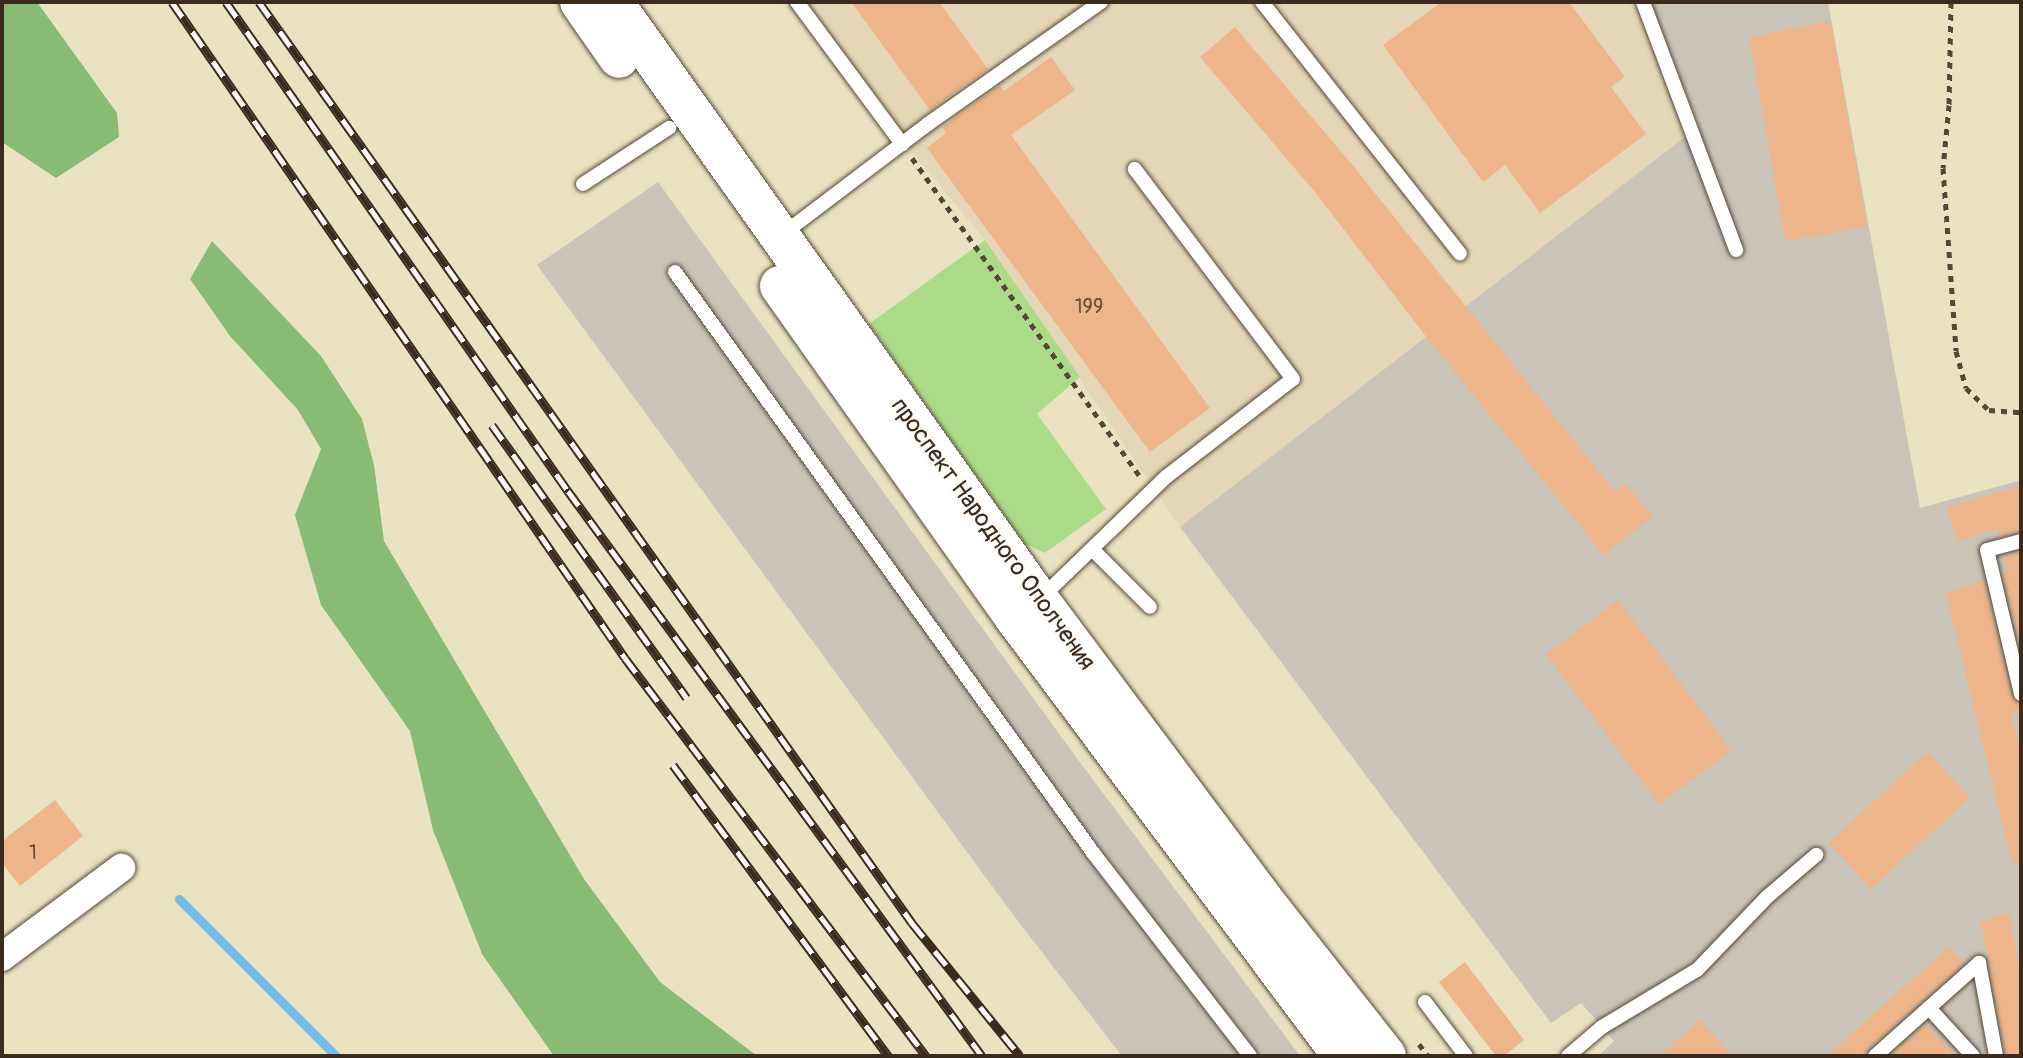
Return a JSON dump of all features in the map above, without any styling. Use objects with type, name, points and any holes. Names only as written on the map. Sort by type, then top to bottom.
[{"type":"main road","name":"проспект Народного Ополчения","points":[[580,2],[669,128],[1027,609],[1343,1056]]},
{"type":"main road","name":"проспект Народного Ополчения","points":[[613,2],[779,237],[1027,609],[1386,1056]]},
{"type":"street","points":[[2,957],[121,868]]},
{"type":"lane","points":[[797,2],[902,144]]},
{"type":"lane","points":[[779,237],[902,144],[1101,2]]},
{"type":"lane","points":[[1262,2],[1460,254]]},
{"type":"lane","points":[[1643,2],[1736,250]]},
{"type":"lane","points":[[583,184],[669,128]]},
{"type":"lane","points":[[1027,609],[1094,551],[1166,477],[1293,379],[1135,169]]},
{"type":"lane","points":[[675,272],[1094,854],[1250,1056]]},
{"type":"lane","points":[[2021,541],[1987,550],[2021,694]]},
{"type":"lane","points":[[1094,551],[1150,607]]},
{"type":"lane","points":[[1568,1056],[1602,1027],[1697,970],[1767,897],[1816,855]]},
{"type":"lane","points":[[1875,1056],[1979,963],[1996,1056]]},
{"type":"lane","points":[[1425,1002],[1466,1056]]},
{"type":"lane","points":[[1929,1008],[1973,1056]]},
{"type":"path","points":[[1951,2],[1950,89],[1943,168],[1956,351],[1966,388],[1989,410],[2021,412]]},
{"type":"path","points":[[902,144],[1152,492]]},
{"type":"shaded area","points":[[788,2],[1649,2],[1699,126],[1180,527],[985,240]]},
{"type":"shaded area","points":[[1649,2],[1828,2],[1920,508],[2021,480],[2021,1056],[1598,1056],[1614,1041],[1581,1003],[1551,1023],[1180,527],[1699,126]]},
{"type":"shaded area","points":[[658,182],[1076,757],[1300,1056],[1122,1056],[1011,912],[537,265]]},
{"type":"green space","points":[[2,2],[37,2],[117,113],[119,137],[56,178],[2,142]]},
{"type":"green space","points":[[985,240],[1080,377],[1037,414],[1106,509],[1045,553],[1023,543],[869,324]]},
{"type":"green space","points":[[212,241],[321,356],[362,419],[374,465],[384,541],[584,879],[660,982],[757,1056],[554,1056],[482,954],[433,830],[410,731],[321,605],[295,515],[321,449],[298,410],[230,336],[190,279]]},
{"type":"building","points":[[851,2],[939,2],[988,69],[930,110]]},
{"type":"building","points":[[1442,2],[1569,2],[1625,77],[1611,87],[1646,134],[1540,213],[1505,165],[1483,182],[1383,45]]},
{"type":"building","points":[[1831,22],[1867,227],[1785,241],[1749,36]]},
{"type":"building","points":[[1235,27],[1350,162],[1615,492],[1626,484],[1653,516],[1604,555],[1431,343],[1315,192],[1200,57]]},
{"type":"building","points":[[1051,57],[1075,90],[1011,135],[1210,408],[1150,452],[927,148],[946,133],[942,127],[1000,85],[1004,91]]},
{"type":"building","points":[[2021,486],[2021,531],[1999,536],[1998,529],[1957,541],[1947,507]]},
{"type":"building","points":[[2021,551],[2021,650],[2003,573],[2008,571],[2004,556]]},
{"type":"building","points":[[1984,580],[2011,696],[2021,704],[2021,714],[2012,715],[2021,755],[2021,862],[2012,863],[1946,593]]},
{"type":"building","points":[[1618,600],[1731,750],[1659,804],[1546,654]]},
{"type":"building","points":[[1927,752],[1969,797],[1871,889],[1829,843]]},
{"type":"building","points":[[55,800],[83,836],[20,886],[2,863],[2,841]]},
{"type":"building","points":[[2009,912],[2021,977],[2021,1056],[2006,1056],[1981,922]]},
{"type":"building","points":[[1948,947],[1964,963],[1868,1049],[1865,1056],[1827,1056]]},
{"type":"building","points":[[1465,962],[1524,1040],[1504,1056],[1496,1056],[1439,982]]},
{"type":"building","points":[[1700,1020],[1732,1056],[1659,1056]]},
{"type":"building","points":[[1925,1024],[1956,1056],[1890,1056]]},
{"type":"waterway","points":[[179,899],[336,1056]]},
{"type":"railway","points":[[172,2],[625,658],[926,1056]]},
{"type":"railway","points":[[226,2],[568,491],[982,1056]]},
{"type":"railway","points":[[259,2],[912,923],[1020,1056]]},
{"type":"railway","points":[[492,425],[687,698]]},
{"type":"railway","points":[[673,765],[888,1056]]}]
